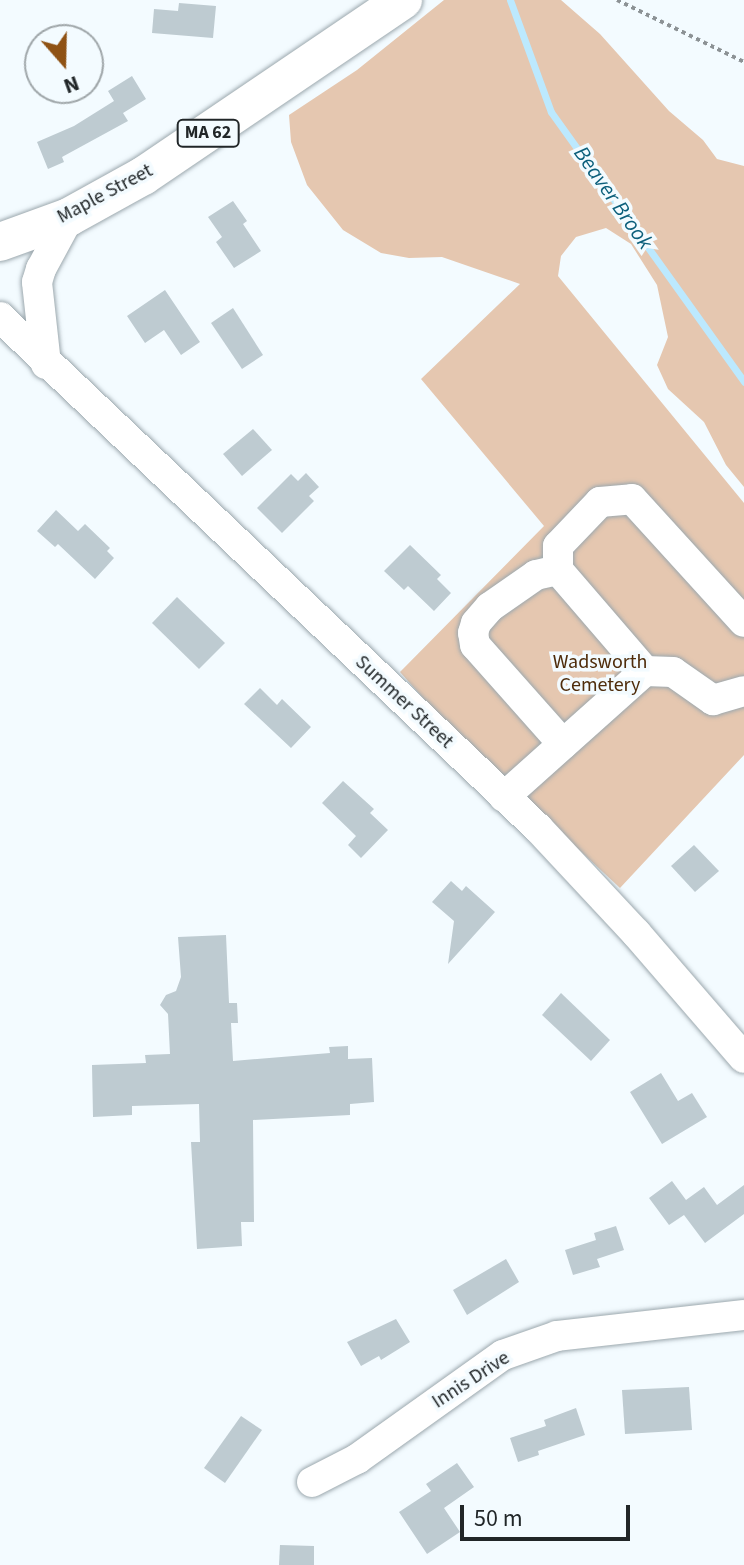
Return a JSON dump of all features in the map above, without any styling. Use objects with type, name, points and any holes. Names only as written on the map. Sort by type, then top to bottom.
[{"type":"main road","name":"Maple Street","points":[[0,242],[69,217],[143,176],[403,0]]},
{"type":"street","points":[[46,364],[37,282],[69,217]]},
{"type":"street","name":"Summer Street","points":[[0,317],[504,797],[636,933],[744,1058]]},
{"type":"street","points":[[645,671],[558,570],[558,546],[600,502],[632,499],[744,622]]},
{"type":"street","points":[[558,570],[536,575],[490,607],[476,623],[475,645],[563,744]]},
{"type":"street","points":[[504,797],[645,671],[673,672],[713,700],[744,691]]},
{"type":"street","name":"Innis Drive","points":[[312,1482],[357,1459],[503,1355],[557,1336],[744,1315]]},
{"type":"path","points":[[617,0],[744,62]]},
{"type":"green space","name":"Wadsworth Cemetery","points":[[444,0],[561,0],[600,34],[669,111],[703,140],[717,159],[744,166],[744,487],[726,465],[704,422],[668,389],[657,365],[668,337],[657,285],[631,244],[606,228],[576,237],[561,256],[558,276],[744,503],[744,755],[620,888],[454,733],[400,672],[544,526],[421,379],[520,284],[442,257],[409,258],[381,253],[343,230],[307,185],[291,142],[289,115],[357,70]]},
{"type":"building","points":[[179,3],[216,6],[213,38],[152,33],[154,9],[178,11]]},
{"type":"building","points":[[132,76],[146,99],[123,113],[128,121],[62,157],[64,162],[48,169],[37,142],[74,126],[114,101],[108,91]]},
{"type":"building","points":[[233,201],[247,221],[243,224],[261,251],[234,268],[216,242],[222,237],[208,217]]},
{"type":"building","points":[[165,290],[200,342],[181,355],[164,330],[145,343],[127,316]]},
{"type":"building","points":[[233,308],[263,355],[242,369],[211,323]]},
{"type":"building","points":[[253,429],[272,450],[242,476],[223,454]]},
{"type":"building","points":[[306,473],[319,487],[309,496],[314,501],[282,533],[257,508],[291,474],[298,481]]},
{"type":"building","points":[[56,510],[78,531],[85,524],[110,548],[107,551],[114,558],[95,579],[58,544],[55,547],[37,531]]},
{"type":"building","points":[[410,545],[441,575],[437,579],[451,593],[434,611],[408,586],[404,590],[384,571]]},
{"type":"building","points":[[177,597],[225,643],[199,669],[152,623]]},
{"type":"building","points":[[260,688],[277,705],[282,699],[311,727],[291,748],[244,704]]},
{"type":"building","points":[[343,781],[374,809],[370,813],[388,830],[361,858],[348,845],[356,836],[322,803]]},
{"type":"building","points":[[694,845],[719,871],[695,892],[671,866]]},
{"type":"building","points":[[451,881],[462,891],[466,886],[495,912],[448,964],[454,921],[432,902]]},
{"type":"building","points":[[226,935],[229,1003],[237,1003],[238,1023],[231,1023],[233,1061],[330,1053],[329,1047],[348,1046],[348,1059],[372,1058],[374,1102],[350,1104],[350,1115],[253,1120],[254,1222],[241,1222],[242,1246],[197,1249],[191,1142],[200,1142],[199,1104],[132,1106],[132,1115],[93,1117],[92,1065],[146,1063],[145,1055],[170,1054],[168,1014],[160,1005],[166,995],[176,991],[181,977],[178,937]]},
{"type":"building","points":[[561,993],[610,1040],[591,1061],[542,1015]]},
{"type":"building","points":[[661,1073],[678,1101],[692,1093],[707,1117],[662,1144],[630,1092]]},
{"type":"building","points":[[672,1181],[686,1200],[704,1187],[717,1205],[744,1185],[744,1214],[705,1243],[684,1215],[669,1225],[649,1198]]},
{"type":"building","points":[[616,1226],[624,1250],[597,1259],[600,1267],[573,1275],[565,1250],[596,1240],[594,1233]]},
{"type":"building","points":[[506,1259],[519,1282],[467,1315],[453,1290]]},
{"type":"building","points":[[396,1319],[410,1342],[381,1360],[379,1356],[361,1366],[347,1342]]},
{"type":"building","points":[[689,1387],[692,1430],[625,1434],[622,1390]]},
{"type":"building","points":[[576,1408],[585,1435],[538,1451],[539,1455],[518,1462],[510,1438],[546,1426],[544,1420]]},
{"type":"building","points":[[241,1416],[262,1430],[225,1483],[204,1468]]},
{"type":"building","points":[[457,1463],[474,1487],[444,1508],[460,1532],[427,1554],[399,1512],[431,1491],[426,1484]]},
{"type":"building","points":[[280,1545],[314,1546],[314,1565],[279,1565]]},
{"type":"waterway","name":"Beaver Brook","points":[[510,0],[551,112],[744,382]]}]
